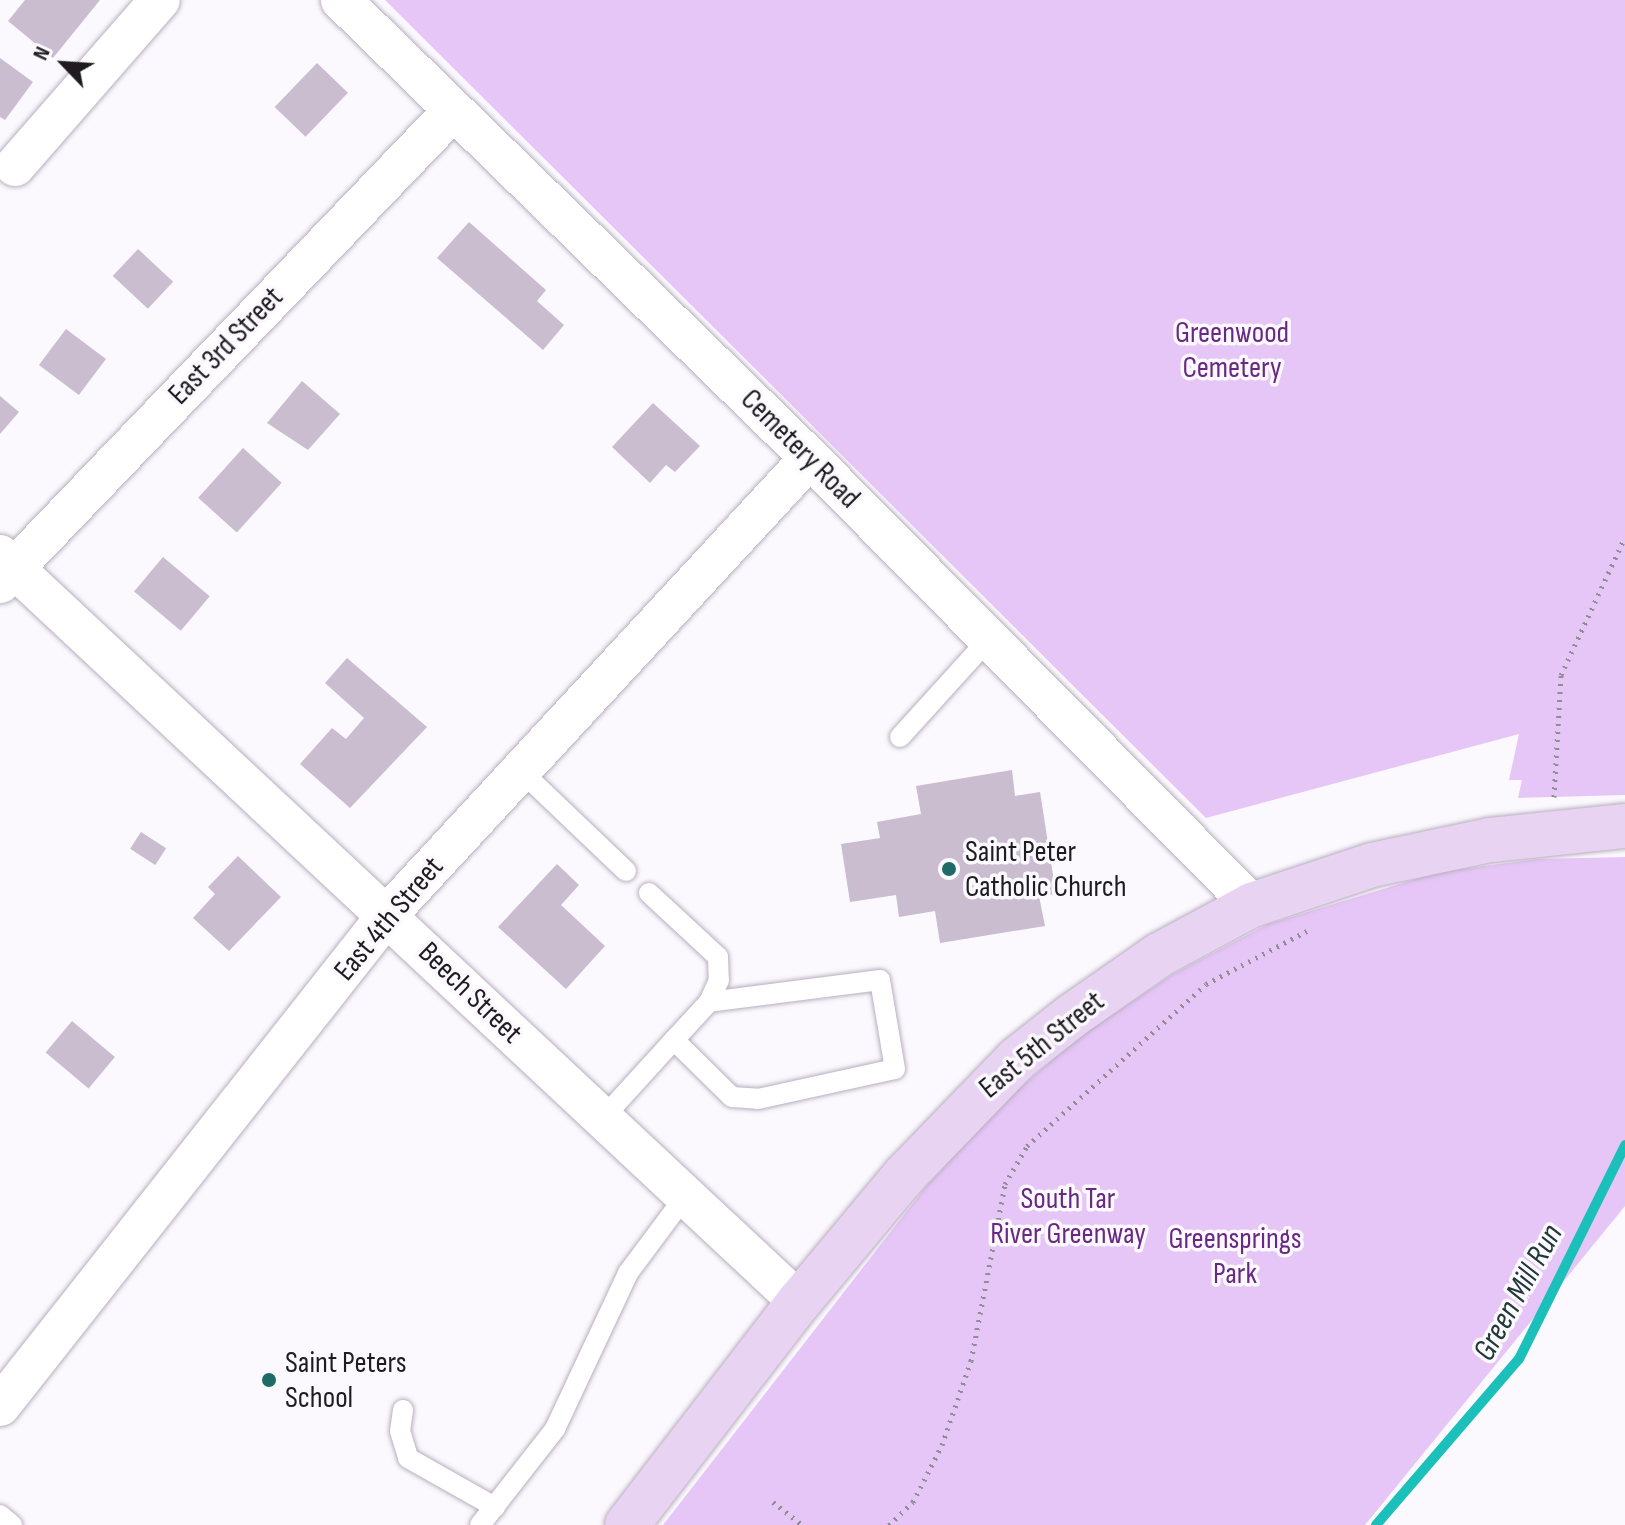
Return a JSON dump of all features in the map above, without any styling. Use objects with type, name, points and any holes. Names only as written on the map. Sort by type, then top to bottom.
[{"type":"main road","name":"East 5th Street","points":[[627,1525],[799,1302],[923,1155],[1017,1059],[1159,955],[1252,905],[1387,862],[1491,840],[1625,826]]},
{"type":"street","points":[[15,166],[160,0]]},
{"type":"street","name":"Cemetery Road","points":[[341,0],[810,458],[1252,905]]},
{"type":"street","name":"East 3rd Street","points":[[4,568],[453,111]]},
{"type":"street","name":"East 4th Street","points":[[0,1406],[388,914],[810,458]]},
{"type":"street","name":"Beech Street","points":[[4,568],[388,914],[684,1198],[799,1302]]},
{"type":"lane","points":[[900,737],[989,639]]},
{"type":"lane","points":[[521,771],[626,871]]},
{"type":"lane","points":[[602,1119],[709,1002],[719,980],[718,957],[649,893]]},
{"type":"lane","points":[[674,1040],[732,1097],[758,1099],[895,1069],[880,980],[709,1002]]},
{"type":"lane","points":[[480,1525],[555,1429],[628,1273],[684,1198]]},
{"type":"lane","points":[[403,1410],[400,1431],[408,1458],[495,1507]]},
{"type":"lane","points":[[0,1515],[12,1525]]},
{"type":"path","points":[[1553,800],[1561,675],[1625,537]]},
{"type":"path","points":[[889,1525],[913,1502],[942,1445],[971,1361],[1005,1184],[1027,1146],[1206,984],[1310,929]]},
{"type":"path","points":[[773,1502],[802,1525]]},
{"type":"green space","name":"Greenwood Cemetery","points":[[385,0],[1625,0],[1625,795],[1518,798],[1522,780],[1509,780],[1519,734],[1206,818]]},
{"type":"green space","name":"Greensprings Park","points":[[1625,857],[1625,1206],[1365,1525],[663,1525],[927,1185],[1002,1103],[1079,1037],[1173,974],[1268,924],[1439,872],[1537,859]]},
{"type":"building","points":[[25,0],[100,0],[53,58],[8,21]]},
{"type":"building","points":[[0,58],[33,82],[5,120],[0,117]]},
{"type":"building","points":[[317,63],[348,93],[306,137],[275,107]]},
{"type":"building","points":[[469,222],[546,290],[537,301],[564,325],[543,350],[437,258]]},
{"type":"building","points":[[138,249],[173,282],[148,309],[113,276]]},
{"type":"building","points":[[66,329],[106,359],[79,395],[39,365]]},
{"type":"building","points":[[302,381],[340,414],[308,450],[267,423]]},
{"type":"building","points":[[0,396],[19,412],[0,434]]},
{"type":"building","points":[[653,403],[700,446],[675,472],[666,465],[650,483],[612,447]]},
{"type":"building","points":[[243,448],[282,483],[237,533],[198,498]]},
{"type":"building","points":[[163,557],[210,596],[181,631],[134,591]]},
{"type":"building","points":[[347,658],[427,727],[350,808],[300,764],[332,728],[346,739],[364,718],[325,683]]},
{"type":"building","name":"Saint Peter Catholic Church","points":[[1012,770],[1015,796],[1040,792],[1056,894],[1039,896],[1045,926],[940,943],[935,911],[899,917],[896,895],[850,902],[841,844],[880,838],[877,822],[921,814],[916,786]]},
{"type":"building","points":[[141,832],[166,848],[155,865],[130,849]]},
{"type":"building","points":[[238,856],[281,897],[229,951],[193,918],[215,894],[208,887]]},
{"type":"building","points":[[557,864],[579,885],[561,905],[605,946],[566,989],[498,927]]},
{"type":"building","points":[[72,1021],[115,1057],[89,1088],[46,1052]]},
{"type":"waterway","name":"Green Mill Run","points":[[1376,1525],[1519,1359],[1625,1145]]},
{"type":"place","name":"Saint Peter Catholic Church","points":[[949,869]]},
{"type":"place","name":"Saint Peters School","points":[[269,1380]]},
{"type":"park label","name":"South Tar River Greenway","points":[[1068,1216]]}]
